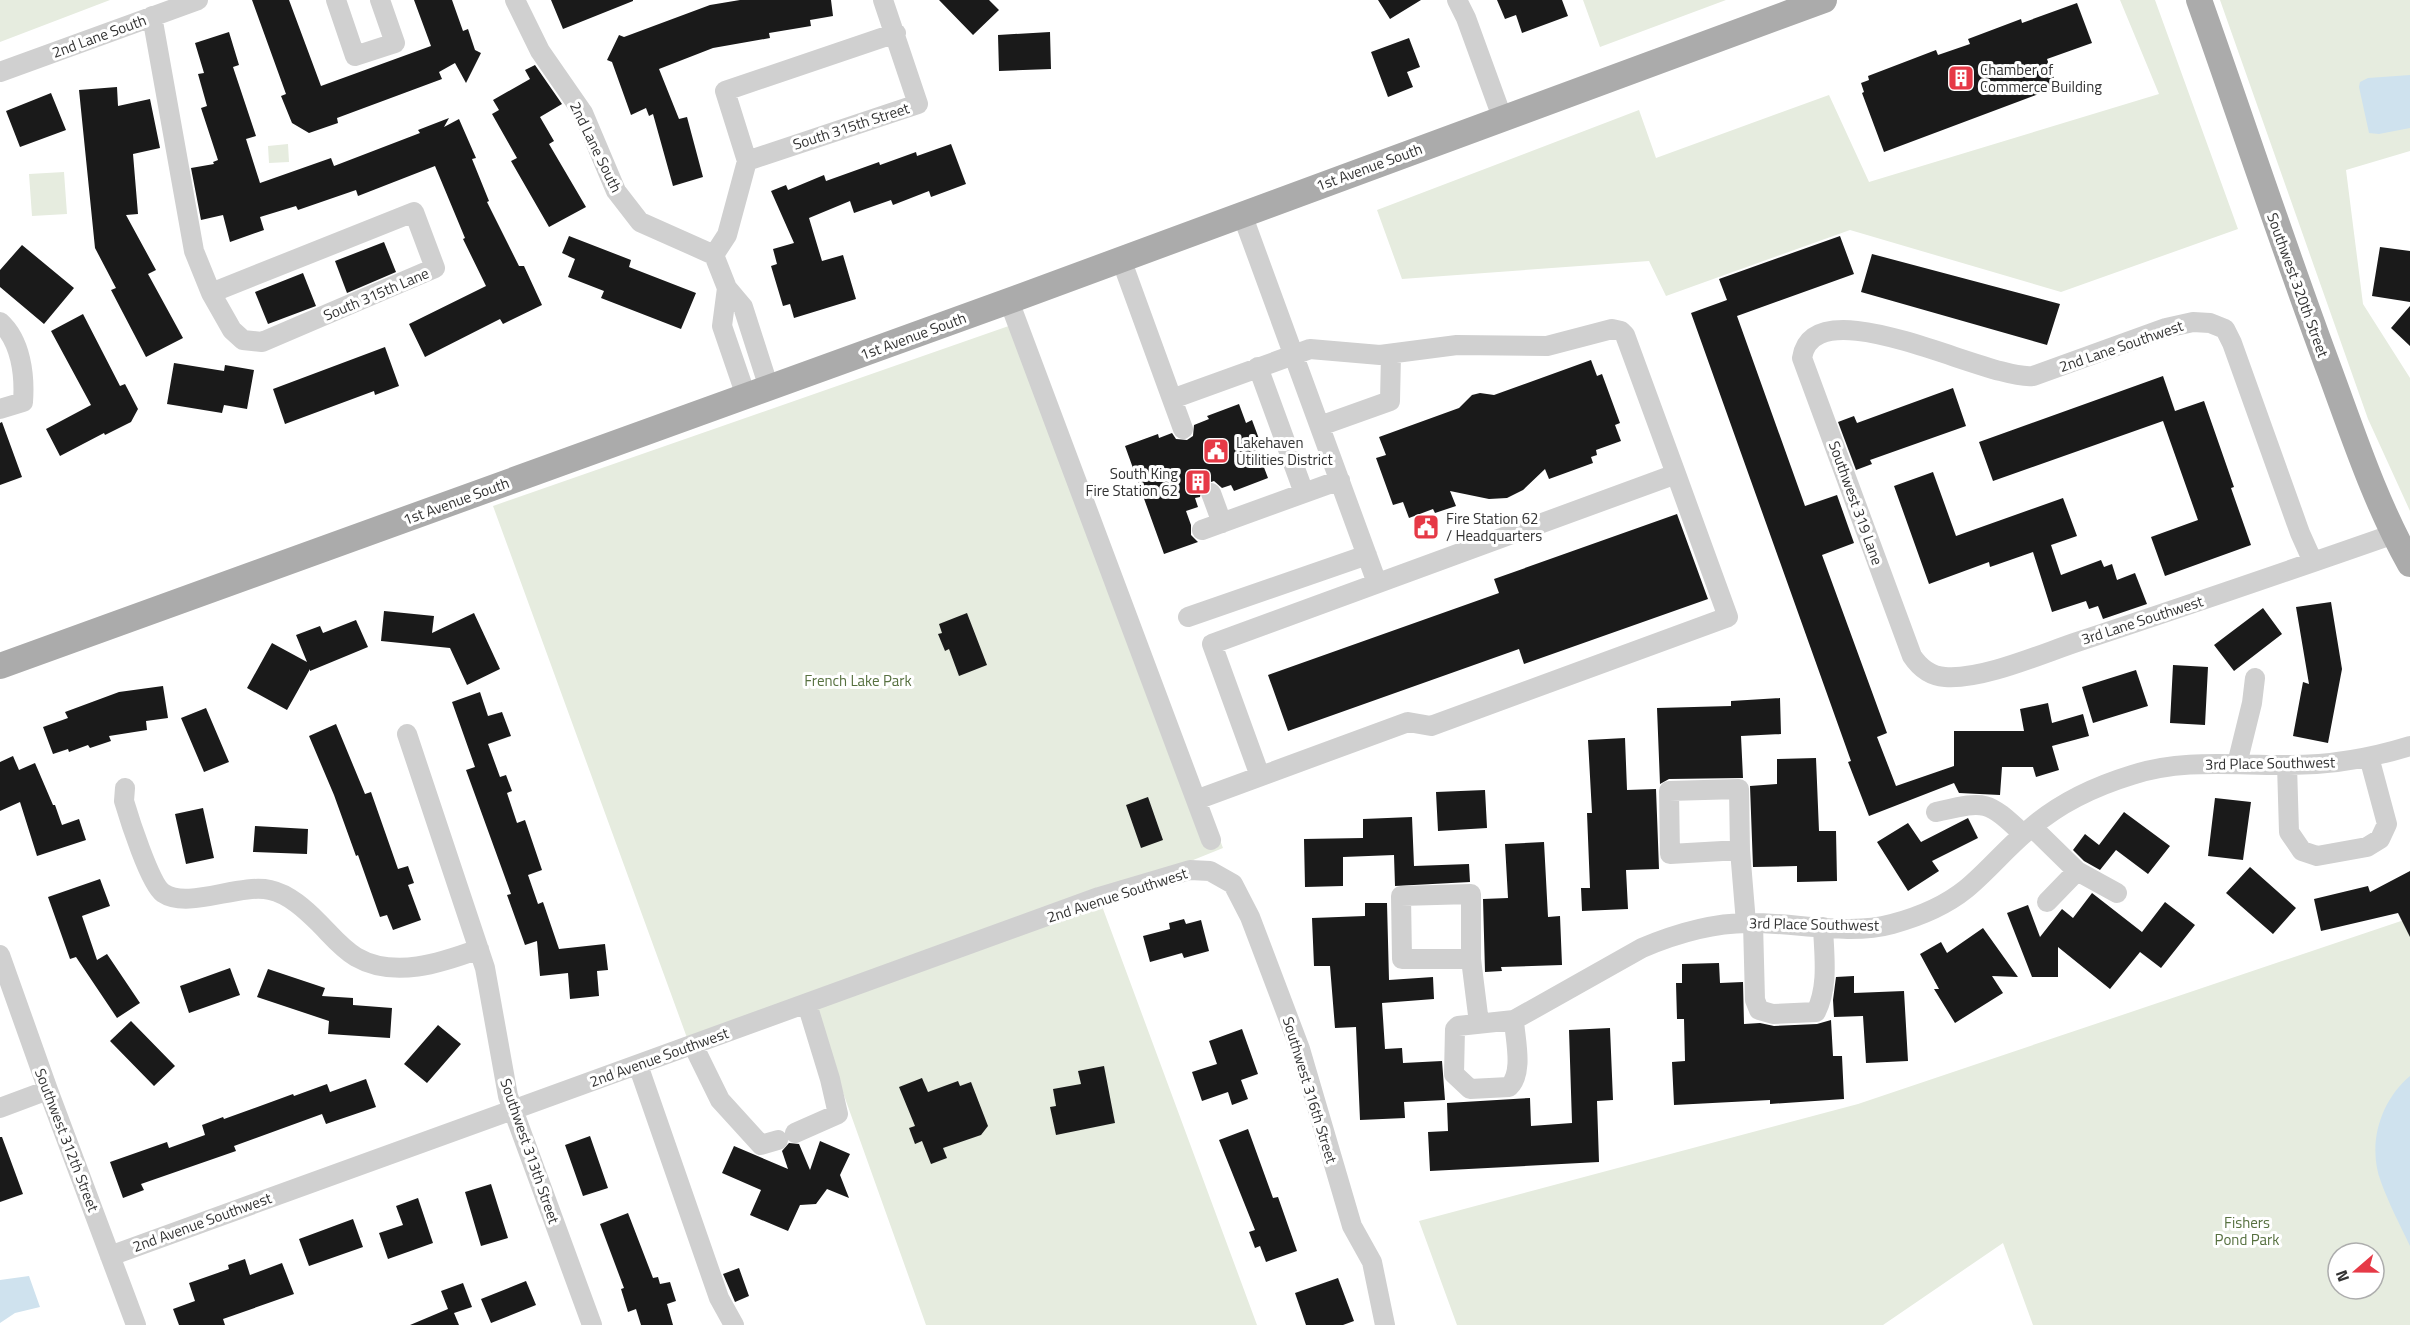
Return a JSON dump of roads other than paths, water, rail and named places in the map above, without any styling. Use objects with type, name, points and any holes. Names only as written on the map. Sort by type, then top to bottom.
[{"type":"main road","name":"1st Avenue South","points":[[0,666],[1009,301],[1502,117],[1824,0]]},
{"type":"main road","name":"Southwest 320th Street","points":[[2199,0],[2310,320],[2366,470],[2410,564]]},
{"type":"street","name":"2nd Lane South","points":[[0,72],[198,0]]},
{"type":"street","points":[[336,0],[355,56],[395,43],[380,0]]},
{"type":"street","name":"2nd Lane South","points":[[515,0],[540,51],[583,113],[616,191],[640,222],[714,255]]},
{"type":"street","name":"South 315th Street","points":[[747,161],[918,104],[883,0]]},
{"type":"street","points":[[1457,0],[1466,18],[1502,117]]},
{"type":"street","name":"South 315th Lane","points":[[152,16],[194,251],[211,293],[232,330],[243,340],[262,342],[435,268],[414,212],[211,293]]},
{"type":"street","points":[[757,392],[722,326],[727,288],[714,255],[727,235],[747,161],[725,91],[896,33]]},
{"type":"street","points":[[1242,214],[1377,584]]},
{"type":"street","points":[[1121,260],[1183,429]]},
{"type":"street","points":[[1009,301],[1211,840]]},
{"type":"street","points":[[0,322],[18,350],[24,382],[22,402],[0,409]]},
{"type":"street","name":"2nd Lane Southwest","points":[[1806,368],[1802,358],[1803,348],[1808,341],[1816,335],[1839,329],[1861,331],[1946,352],[1995,371],[2024,377],[2052,370],[2166,328],[2193,322],[2210,323],[2225,329],[2232,343],[2300,533],[2313,562]]},
{"type":"street","points":[[1172,399],[1293,354],[1321,349],[1380,355],[1457,345],[1546,346],[1612,329],[1621,331],[1625,335],[1728,617],[1431,726],[1408,722],[1196,800]]},
{"type":"street","points":[[1320,426],[1390,401],[1391,354]]},
{"type":"street","points":[[1258,367],[1304,493]]},
{"type":"street","name":"Southwest 319 Lane","points":[[1806,368],[1906,639]]},
{"type":"street","points":[[1260,776],[1212,644],[1676,474]]},
{"type":"street","points":[[1202,531],[1340,480]]},
{"type":"street","points":[[1211,493],[1222,523]]},
{"type":"street","name":"3rd Lane Southwest","points":[[1906,639],[1912,656],[1925,670],[1944,677],[1970,675],[2080,641],[2394,534]]},
{"type":"street","points":[[1188,616],[1367,555]]},
{"type":"street","points":[[2237,764],[2252,703],[2255,678]]},
{"type":"street","name":"Southwest 313th Street","points":[[407,734],[479,949],[493,1006],[504,1082],[592,1325]]},
{"type":"street","name":"3rd Place Southwest","points":[[1514,1020],[1642,948],[1664,939],[1708,927],[1750,923],[1873,927],[1890,925],[1920,915],[1965,890],[2027,830],[2077,797],[2133,775],[2186,764],[2322,764],[2369,757],[2410,746]]},
{"type":"street","points":[[2287,765],[2289,832],[2302,851],[2316,856],[2367,847],[2380,839],[2388,824],[2369,757]]},
{"type":"street","points":[[125,788],[123,797],[151,876],[160,890],[171,897],[190,897],[248,889],[274,891],[308,912],[350,953],[362,960],[380,965],[426,966],[479,949]]},
{"type":"street","points":[[1740,850],[1670,854],[1669,791],[1739,789],[1740,850],[1750,923],[1755,1000],[1759,1010],[1773,1014],[1816,1012],[1822,1000],[1825,968],[1823,927]]},
{"type":"street","points":[[1936,812],[1981,804],[1999,811],[2027,830],[2077,871],[2117,893]]},
{"type":"street","name":"2nd Avenue Southwest","points":[[110,1256],[1099,897],[1178,873],[1195,870],[1210,871]]},
{"type":"street","name":"Southwest 316th Street","points":[[1210,871],[1233,884],[1254,927],[1300,1049],[1352,1226],[1372,1262],[1385,1325]]},
{"type":"street","points":[[2047,902],[2077,871]]},
{"type":"street","points":[[1471,959],[1402,959],[1401,896],[1471,894],[1471,959],[1479,1023]]},
{"type":"street","name":"Southwest 312th Street","points":[[0,955],[136,1325]]},
{"type":"street","points":[[693,1045],[720,1100],[761,1145],[838,1114],[807,1004]]},
{"type":"street","points":[[1514,1020],[1517,1070],[1514,1082],[1509,1087],[1470,1089],[1454,1074],[1455,1029],[1458,1026],[1514,1020]]},
{"type":"street","points":[[638,1065],[718,1298],[734,1325]]},
{"type":"street","points":[[0,1108],[48,1090]]},
{"type":"water","points":[[2410,75],[2410,128],[2379,134],[2369,133],[2359,87],[2360,82],[2368,78]]},
{"type":"water","points":[[2410,1076],[2410,1246],[2381,1182],[2375,1153],[2379,1124],[2384,1111],[2391,1098]]},
{"type":"water","points":[[29,1276],[40,1307],[15,1313],[0,1323],[0,1280]]},
{"type":"place","name":"Chamber of Commerce Building","points":[[1961,78]]},
{"type":"place","name":"Lakehaven Utilities District","points":[[1216,451]]},
{"type":"place","name":"South King Fire Station 62","points":[[1198,482]]},
{"type":"place","name":"Fire Station 62 / Headquarters","points":[[1426,527]]},
{"type":"park label","name":"French Lake Park","points":[[858,680]]},
{"type":"park label","name":"Fishers Pond Park","points":[[2247,1230]]}]
